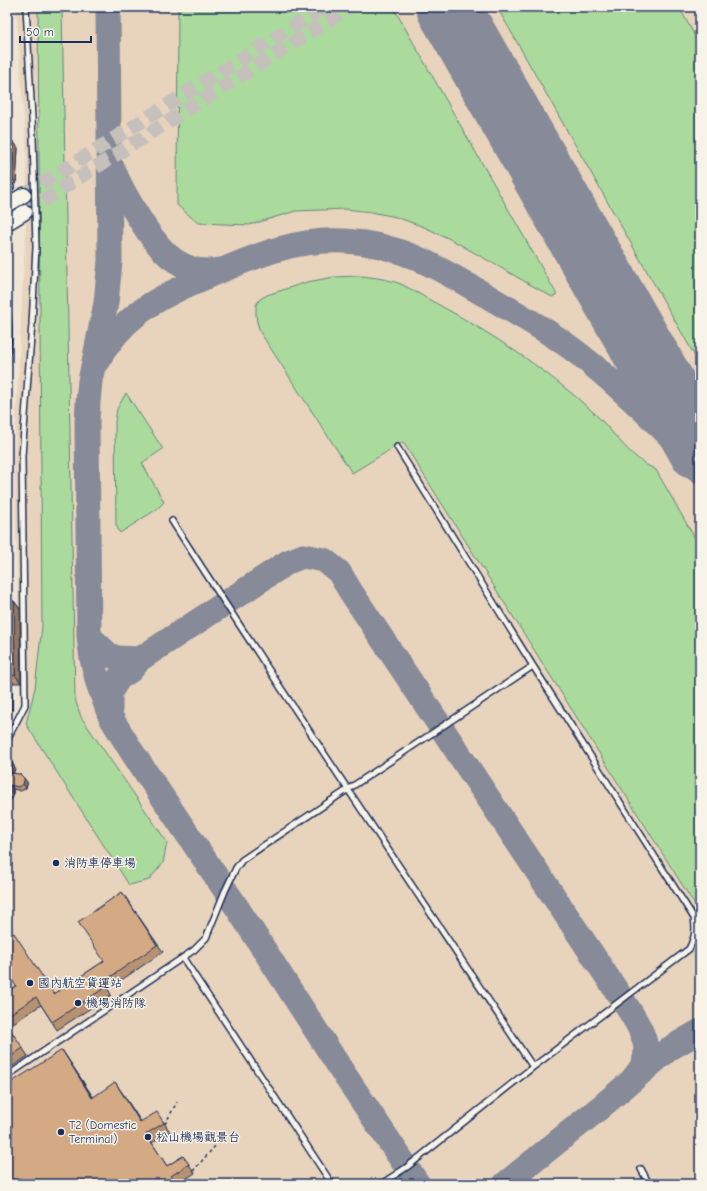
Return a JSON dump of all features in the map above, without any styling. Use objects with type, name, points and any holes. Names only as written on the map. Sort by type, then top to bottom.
[{"type":"main road","points":[[7,205],[24,194]]},
{"type":"main road","points":[[7,223],[25,212]]},
{"type":"lane","points":[[7,740],[25,705],[22,456],[36,247],[33,137],[26,7]]},
{"type":"lane","points":[[698,7],[700,11]]},
{"type":"lane","points":[[381,1184],[407,1167],[533,1066],[689,949],[694,938],[695,928],[694,918],[532,666],[397,447]]},
{"type":"lane","points":[[172,521],[348,790],[533,1066]]},
{"type":"lane","points":[[7,1076],[194,950],[206,938],[225,891],[236,868],[242,860],[532,666]]},
{"type":"lane","points":[[182,958],[332,1184]]},
{"type":"lane","points":[[640,1169],[649,1184]]},
{"type":"path","points":[[165,1124],[176,1102]]},
{"type":"path","points":[[193,1171],[216,1145],[213,1139]]},
{"type":"shaded area","points":[[16,7],[700,7],[700,1184],[7,1184],[7,733],[21,704],[14,459],[27,204],[26,145]]},
{"type":"green space","points":[[38,7],[62,7],[75,699],[81,717],[167,842],[163,863],[149,880],[129,885],[26,724],[35,688],[42,626]]},
{"type":"green space","points":[[178,7],[393,7],[556,295],[552,297],[452,240],[424,227],[396,217],[346,209],[296,211],[249,225],[198,223],[177,205]]},
{"type":"green space","points":[[497,7],[679,7],[700,45],[700,365]]},
{"type":"green space","points":[[359,276],[401,284],[443,307],[502,342],[575,396],[600,419],[629,451],[646,465],[656,470],[700,547],[700,913],[403,442],[352,473],[260,332],[257,322],[256,305],[260,299],[267,295],[307,282],[334,277]]},
{"type":"green space","points":[[126,393],[163,449],[142,463],[164,502],[157,509],[120,533],[116,525],[115,422],[117,409]]},
{"type":"building","points":[[7,141],[14,142],[12,178],[7,177]]},
{"type":"building","points":[[7,601],[14,601],[15,675],[7,676]]},
{"type":"building","points":[[7,756],[12,762],[9,773],[20,774],[24,778],[24,781],[23,784],[18,787],[10,785],[10,793],[7,797]]},
{"type":"building","points":[[122,892],[157,945],[103,982],[106,987],[52,1022],[36,997],[7,1016],[7,992],[16,986],[7,972],[7,937],[14,933],[54,994],[104,961],[78,922]]},
{"type":"building","points":[[11,1031],[23,1048],[7,1059],[7,1034]]},
{"type":"building","name":"T2 (Domestic Terminal)","points":[[62,1050],[92,1098],[115,1082],[140,1122],[157,1112],[164,1123],[146,1134],[167,1166],[183,1156],[189,1164],[171,1176],[177,1184],[24,1184],[20,1178],[11,1184],[7,1184],[7,1085]]},
{"type":"taxiway","points":[[108,7],[110,261],[106,303],[90,381],[87,423],[89,636],[92,659],[98,683],[110,716],[132,752],[236,906],[346,1077],[418,1184]]},
{"type":"taxiway","points":[[113,169],[125,194],[143,224],[168,255],[175,261],[192,269],[200,271],[219,270]]},
{"type":"taxiway","points":[[99,360],[104,350],[128,322],[151,304],[190,284],[238,263],[289,246],[326,241],[366,243],[403,253],[436,268],[525,318],[561,341],[592,365],[641,408],[679,446],[700,471]]},
{"type":"taxiway","points":[[110,715],[110,692],[119,678],[131,670],[140,659],[288,562],[303,556],[324,560],[339,572],[624,1002],[641,1030],[646,1046],[646,1054],[642,1067],[632,1080]]},
{"type":"taxiway","points":[[89,636],[109,655],[118,658],[140,659]]},
{"type":"taxiway","points":[[505,1184],[602,1106],[669,1049],[700,1031]]},
{"type":"runway","points":[[448,7],[700,449]]},
{"type":"tunnel","points":[[24,195],[324,7]]},
{"type":"tunnel","points":[[25,212],[350,7]]},
{"type":"railway","points":[[7,301],[11,318],[11,344],[7,371]]},
{"type":"place","name":"消防車停車場","points":[[56,863]]},
{"type":"place","name":"國內航空貨運站","points":[[30,983]]},
{"type":"place","name":"機場消防隊","points":[[78,1003]]},
{"type":"place","name":"T2 (Domestic Terminal)","points":[[61,1132]]},
{"type":"place","name":"松山機場觀景台","points":[[148,1137]]}]
